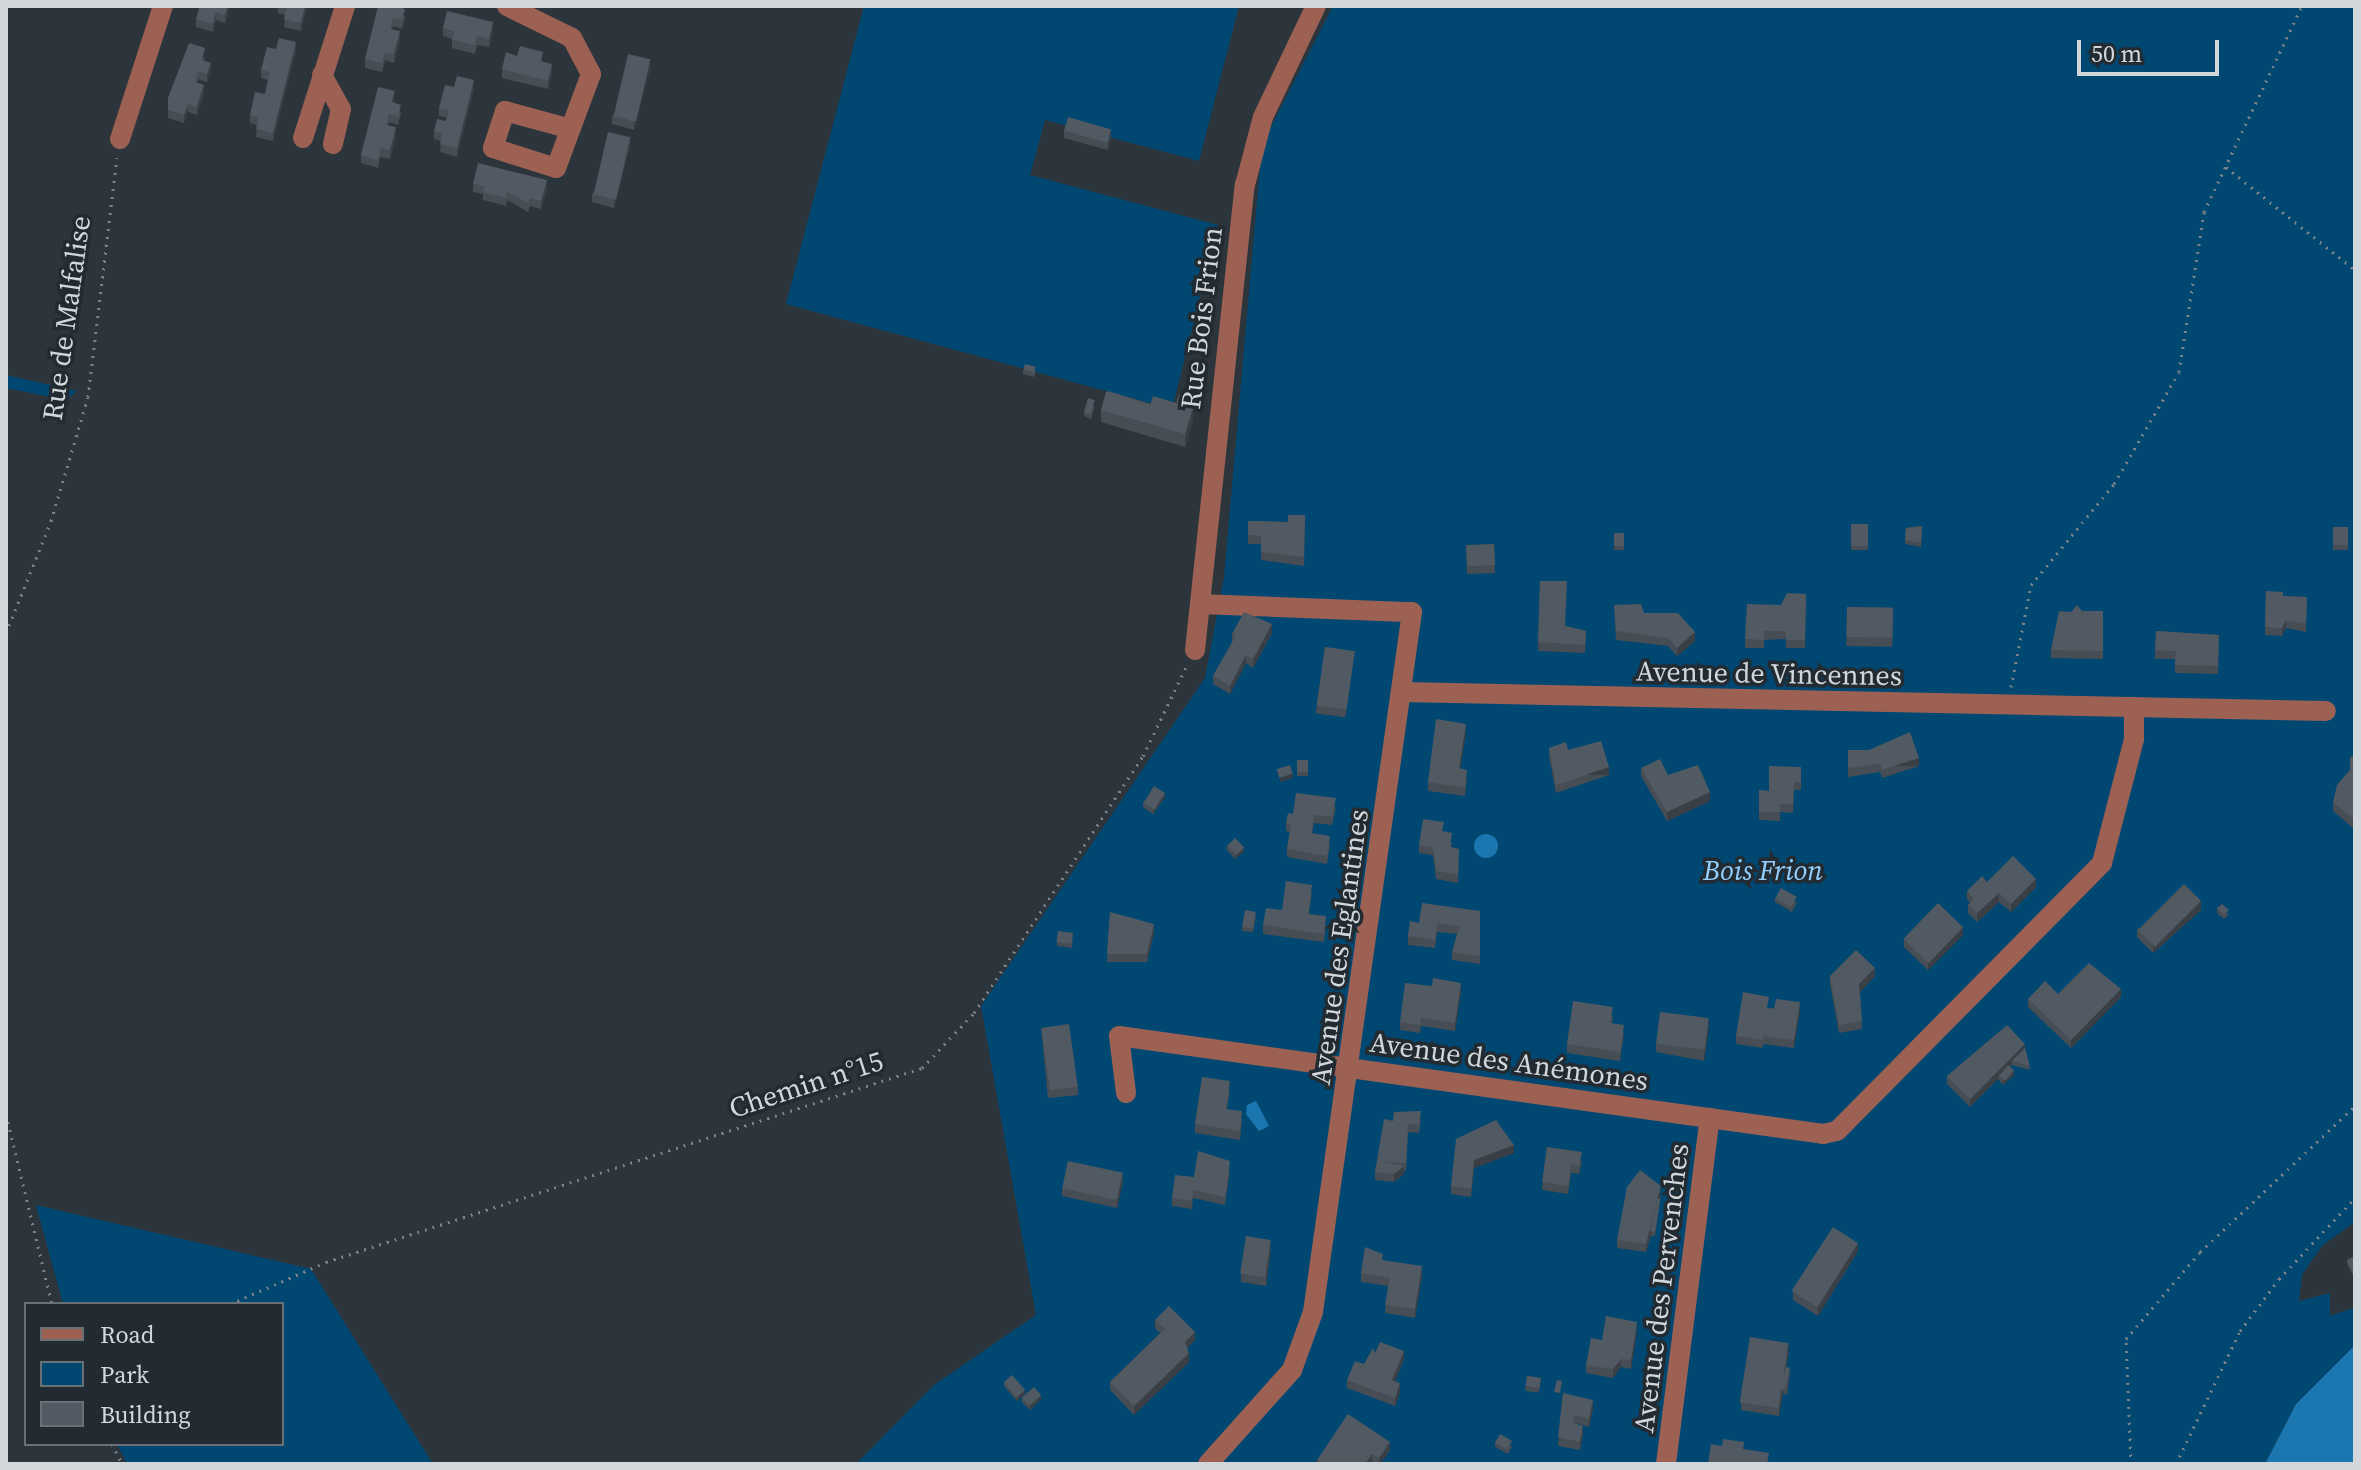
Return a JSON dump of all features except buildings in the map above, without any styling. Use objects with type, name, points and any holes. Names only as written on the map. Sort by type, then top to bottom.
[{"type":"street","points":[[120,139],[163,6]]},
{"type":"street","points":[[303,138],[345,6]]},
{"type":"street","points":[[507,6],[572,38],[591,74],[571,129],[556,168],[493,148],[505,111],[571,129]]},
{"type":"street","name":"Rue Bois Frion","points":[[1195,650],[1245,185],[1263,117],[1316,6]]},
{"type":"street","points":[[322,75],[341,109],[333,144]]},
{"type":"street","name":"Avenue des Eglantines","points":[[1200,604],[1412,612],[1350,1067],[1305,1343],[1275,1392],[1208,1464]]},
{"type":"street","name":"Avenue de Vincennes","points":[[1402,692],[2326,711]]},
{"type":"street","points":[[1710,1118],[1823,1134],[1850,1122],[2102,863],[2134,739],[2134,709]]},
{"type":"street","name":"Avenue des Anémones","points":[[1126,1093],[1119,1036],[1710,1118]]},
{"type":"street","name":"Avenue des Pervenches","points":[[1666,1464],[1710,1118]]},
{"type":"path","points":[[2007,706],[2031,585],[2114,484],[2179,372],[2204,212],[2302,6]]},
{"type":"path","name":"Rue de Malfalise","points":[[6,633],[51,521],[88,397],[120,139]]},
{"type":"path","points":[[2226,167],[2355,270]]},
{"type":"path","name":"Chemin n°15","points":[[235,1302],[326,1262],[922,1068],[974,1013],[1143,756],[1195,650]]},
{"type":"path","points":[[2131,1464],[2126,1339],[2200,1252],[2355,1106]]},
{"type":"path","points":[[6,1114],[52,1302]]},
{"type":"path","points":[[2176,1464],[2184,1438],[2240,1331],[2279,1279],[2355,1198]]},
{"type":"path","points":[[113,1446],[122,1464]]},
{"type":"green space","points":[[864,6],[1239,6],[1199,161],[1045,120],[1030,175],[1218,225],[1172,409],[786,304]]},
{"type":"green space","name":"Bois Frion","points":[[1333,6],[2355,6],[2355,1222],[2323,1245],[2312,1260],[2302,1275],[2299,1301],[2330,1293],[2330,1316],[2355,1307],[2355,1345],[2296,1404],[2265,1464],[856,1464],[934,1385],[1036,1315],[981,1006],[1205,678],[1224,577],[1262,144]]},
{"type":"green space","points":[[6,375],[77,391],[66,400],[6,388]]},
{"type":"green space","points":[[36,1205],[311,1269],[433,1464],[127,1464],[118,1446],[284,1446],[284,1302],[62,1302]]},
{"type":"shaded area","points":[[1486,834],[1495,837],[1498,846],[1495,855],[1486,858],[1477,855],[1474,846],[1477,837]]},
{"type":"shaded area","points":[[1256,1101],[1269,1126],[1259,1131],[1246,1114],[1247,1105]]},
{"type":"shaded area","points":[[2355,1345],[2355,1464],[2265,1464],[2296,1404]]}]
